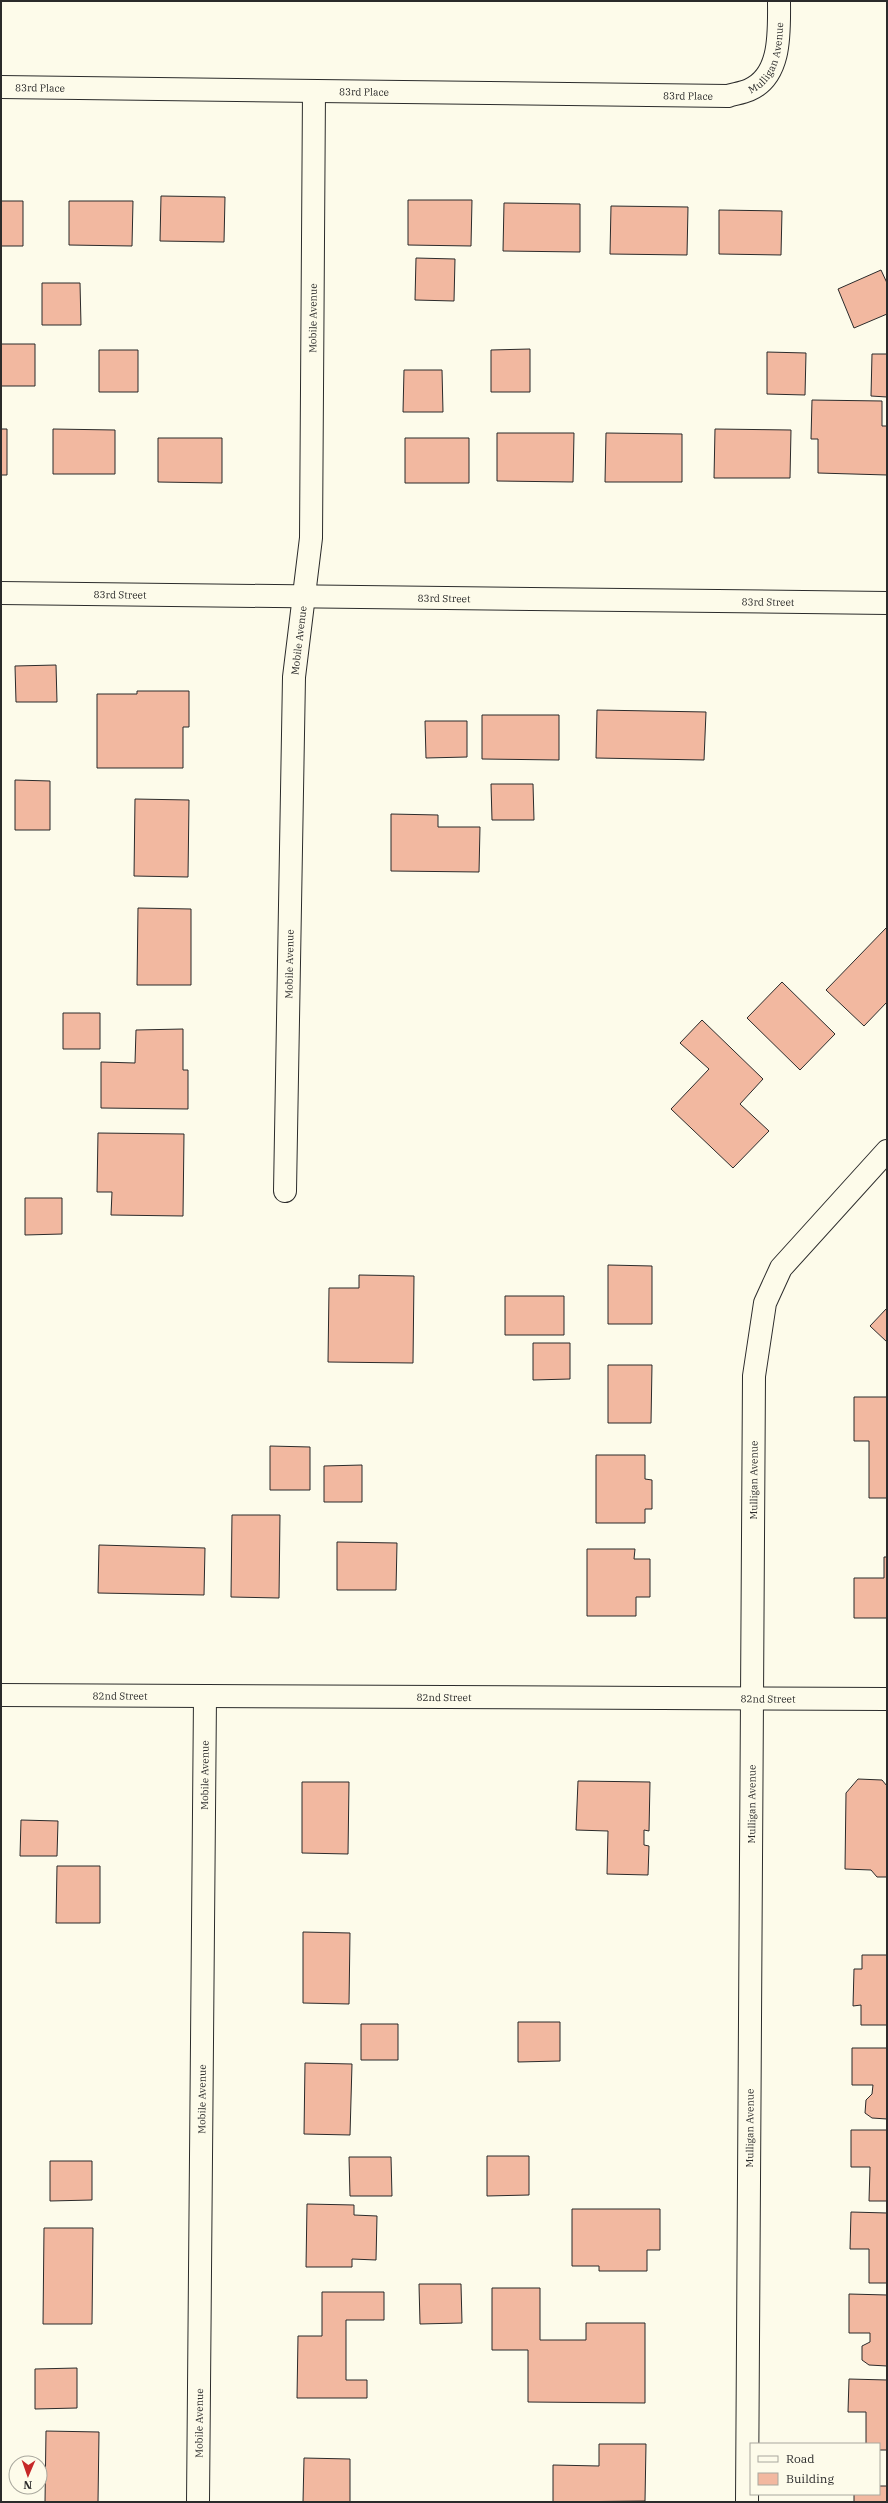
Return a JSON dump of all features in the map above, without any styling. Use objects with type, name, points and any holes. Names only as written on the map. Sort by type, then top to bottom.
[{"type":"street","name":"Mulligan Avenue","points":[[728,96],[750,90],[765,78],[774,61],[778,44],[779,1]]},
{"type":"street","name":"83rd Place","points":[[1,87],[728,96]]},
{"type":"street","name":"Mobile Avenue","points":[[285,1191],[294,677],[312,538],[314,91]]},
{"type":"street","name":"83rd Street","points":[[1,594],[887,603]]},
{"type":"street","name":"Mulligan Avenue","points":[[747,2502],[754,1376],[765,1303],[781,1268],[887,1152]]},
{"type":"street","name":"82nd Street","points":[[1,1695],[205,1697],[752,1697],[887,1699]]},
{"type":"street","name":"Mobile Avenue","points":[[198,2502],[205,1697]]},
{"type":"building","points":[[161,196],[225,197],[224,242],[160,241]]},
{"type":"building","points":[[408,200],[472,200],[471,246],[408,245]]},
{"type":"building","points":[[1,201],[23,201],[23,246],[1,246]]},
{"type":"building","points":[[69,201],[133,201],[132,246],[69,245]]},
{"type":"building","points":[[504,203],[580,204],[580,252],[503,251]]},
{"type":"building","points":[[611,206],[688,207],[687,255],[610,254]]},
{"type":"building","points":[[719,210],[782,211],[781,255],[719,254]]},
{"type":"building","points":[[416,258],[455,259],[454,301],[415,300]]},
{"type":"building","points":[[881,270],[887,283],[887,314],[854,328],[838,289]]},
{"type":"building","points":[[42,283],[80,283],[81,325],[42,325]]},
{"type":"building","points":[[1,344],[35,344],[35,386],[1,386]]},
{"type":"building","points":[[530,349],[530,392],[491,392],[491,350]]},
{"type":"building","points":[[99,350],[138,350],[138,392],[99,392]]},
{"type":"building","points":[[767,352],[806,353],[805,395],[767,394]]},
{"type":"building","points":[[872,354],[887,354],[887,397],[871,396]]},
{"type":"building","points":[[404,370],[442,370],[443,412],[403,412]]},
{"type":"building","points":[[812,400],[882,401],[882,426],[887,426],[887,475],[818,473],[818,439],[811,439]]},
{"type":"building","points":[[1,429],[7,429],[7,475],[1,475]]},
{"type":"building","points":[[53,429],[115,430],[115,474],[53,474]]},
{"type":"building","points":[[715,429],[791,430],[790,478],[714,478]]},
{"type":"building","points":[[497,433],[574,433],[573,482],[497,481]]},
{"type":"building","points":[[606,433],[682,434],[682,482],[605,482]]},
{"type":"building","points":[[158,438],[222,438],[222,483],[158,482]]},
{"type":"building","points":[[405,438],[469,438],[469,483],[405,483]]},
{"type":"building","points":[[56,665],[57,702],[16,702],[15,666]]},
{"type":"building","points":[[137,691],[189,691],[189,727],[183,727],[183,768],[97,768],[97,694],[137,694]]},
{"type":"building","points":[[597,710],[706,712],[704,760],[596,758]]},
{"type":"building","points":[[482,715],[559,715],[559,760],[482,759]]},
{"type":"building","points":[[425,721],[467,721],[467,757],[426,758]]},
{"type":"building","points":[[15,780],[50,781],[50,830],[15,830]]},
{"type":"building","points":[[491,784],[533,784],[534,820],[492,820]]},
{"type":"building","points":[[135,799],[189,800],[188,877],[134,876]]},
{"type":"building","points":[[391,814],[438,815],[438,827],[480,827],[479,872],[391,871]]},
{"type":"building","points":[[138,908],[191,909],[191,985],[137,985]]},
{"type":"building","points":[[887,927],[887,1002],[864,1026],[826,990]]},
{"type":"building","points":[[782,982],[835,1034],[800,1070],[747,1018]]},
{"type":"building","points":[[63,1013],[100,1013],[100,1049],[63,1049]]},
{"type":"building","points":[[702,1020],[763,1079],[740,1104],[769,1131],[733,1168],[671,1109],[709,1069],[680,1043]]},
{"type":"building","points":[[183,1029],[183,1070],[188,1070],[188,1109],[101,1108],[101,1062],[135,1063],[136,1030]]},
{"type":"building","points":[[98,1133],[184,1134],[183,1216],[111,1215],[112,1192],[97,1192]]},
{"type":"building","points":[[25,1198],[62,1198],[62,1234],[25,1235]]},
{"type":"building","points":[[608,1265],[652,1266],[652,1324],[608,1324]]},
{"type":"building","points":[[359,1275],[414,1276],[413,1363],[328,1362],[329,1288],[359,1288]]},
{"type":"building","points":[[505,1296],[564,1296],[564,1335],[505,1335]]},
{"type":"building","points":[[887,1308],[887,1342],[870,1326]]},
{"type":"building","points":[[533,1343],[570,1343],[570,1379],[533,1380]]},
{"type":"building","points":[[608,1365],[652,1365],[651,1423],[608,1423]]},
{"type":"building","points":[[854,1397],[887,1397],[887,1498],[869,1498],[869,1441],[854,1441]]},
{"type":"building","points":[[270,1446],[310,1447],[310,1490],[270,1490]]},
{"type":"building","points":[[596,1455],[645,1455],[645,1479],[652,1480],[652,1509],[645,1509],[645,1523],[596,1523]]},
{"type":"building","points":[[362,1465],[362,1502],[324,1502],[324,1466]]},
{"type":"building","points":[[232,1515],[280,1515],[279,1598],[231,1597]]},
{"type":"building","points":[[337,1542],[397,1543],[396,1590],[337,1590]]},
{"type":"building","points":[[99,1545],[205,1548],[204,1595],[98,1593]]},
{"type":"building","points":[[587,1549],[635,1549],[634,1559],[650,1559],[650,1597],[636,1597],[636,1616],[587,1616]]},
{"type":"building","points":[[884,1557],[887,1557],[887,1618],[854,1618],[854,1578],[884,1578]]},
{"type":"building","points":[[858,1779],[882,1780],[887,1786],[887,1877],[877,1877],[871,1870],[845,1869],[846,1793]]},
{"type":"building","points":[[578,1781],[650,1782],[649,1831],[644,1830],[644,1845],[649,1846],[648,1875],[607,1874],[608,1831],[576,1830]]},
{"type":"building","points":[[302,1782],[349,1782],[348,1854],[302,1853]]},
{"type":"building","points":[[21,1820],[58,1821],[57,1856],[20,1856]]},
{"type":"building","points":[[57,1866],[100,1866],[100,1923],[56,1923]]},
{"type":"building","points":[[303,1932],[350,1933],[349,2004],[303,2003]]},
{"type":"building","points":[[862,1955],[887,1955],[887,2025],[861,2025],[861,2005],[853,2006],[854,1969],[862,1969]]},
{"type":"building","points":[[518,2022],[560,2022],[560,2061],[518,2062]]},
{"type":"building","points":[[361,2024],[398,2024],[398,2060],[361,2060]]},
{"type":"building","points":[[852,2048],[887,2048],[887,2119],[872,2118],[865,2113],[866,2100],[872,2094],[873,2085],[852,2085]]},
{"type":"building","points":[[305,2063],[352,2064],[350,2135],[304,2134]]},
{"type":"building","points":[[851,2130],[887,2130],[887,2201],[869,2201],[870,2167],[851,2167]]},
{"type":"building","points":[[487,2156],[529,2156],[529,2195],[487,2196]]},
{"type":"building","points":[[349,2157],[391,2157],[392,2196],[350,2196]]},
{"type":"building","points":[[50,2161],[92,2161],[92,2200],[50,2201]]},
{"type":"building","points":[[307,2204],[354,2205],[354,2215],[377,2216],[376,2260],[352,2259],[352,2267],[306,2267]]},
{"type":"building","points":[[572,2209],[660,2209],[660,2250],[647,2250],[647,2271],[599,2271],[599,2266],[572,2266]]},
{"type":"building","points":[[851,2212],[887,2213],[887,2283],[869,2283],[869,2249],[850,2249]]},
{"type":"building","points":[[44,2228],[93,2228],[92,2324],[43,2324]]},
{"type":"building","points":[[419,2284],[461,2284],[462,2323],[420,2324]]},
{"type":"building","points":[[492,2288],[540,2288],[540,2340],[586,2340],[586,2323],[645,2323],[645,2403],[528,2402],[528,2350],[492,2350]]},
{"type":"building","points":[[322,2292],[384,2292],[384,2320],[346,2320],[346,2380],[367,2380],[367,2398],[297,2398],[298,2336],[322,2336]]},
{"type":"building","points":[[849,2294],[887,2295],[887,2366],[869,2365],[862,2360],[862,2346],[870,2342],[870,2333],[849,2333]]},
{"type":"building","points":[[77,2368],[77,2408],[35,2409],[35,2369]]},
{"type":"building","points":[[849,2379],[887,2380],[887,2450],[880,2450],[880,2443],[866,2443],[866,2412],[848,2412]]},
{"type":"building","points":[[46,2431],[99,2432],[98,2502],[45,2502],[45,2495],[48,2495],[48,2455],[46,2455]]},
{"type":"building","points":[[599,2444],[646,2444],[645,2501],[553,2502],[553,2465],[599,2466]]},
{"type":"building","points":[[304,2458],[350,2459],[350,2502],[303,2502]]},
{"type":"building","points":[[880,2486],[887,2486],[887,2502],[854,2502],[854,2495],[880,2495]]}]
